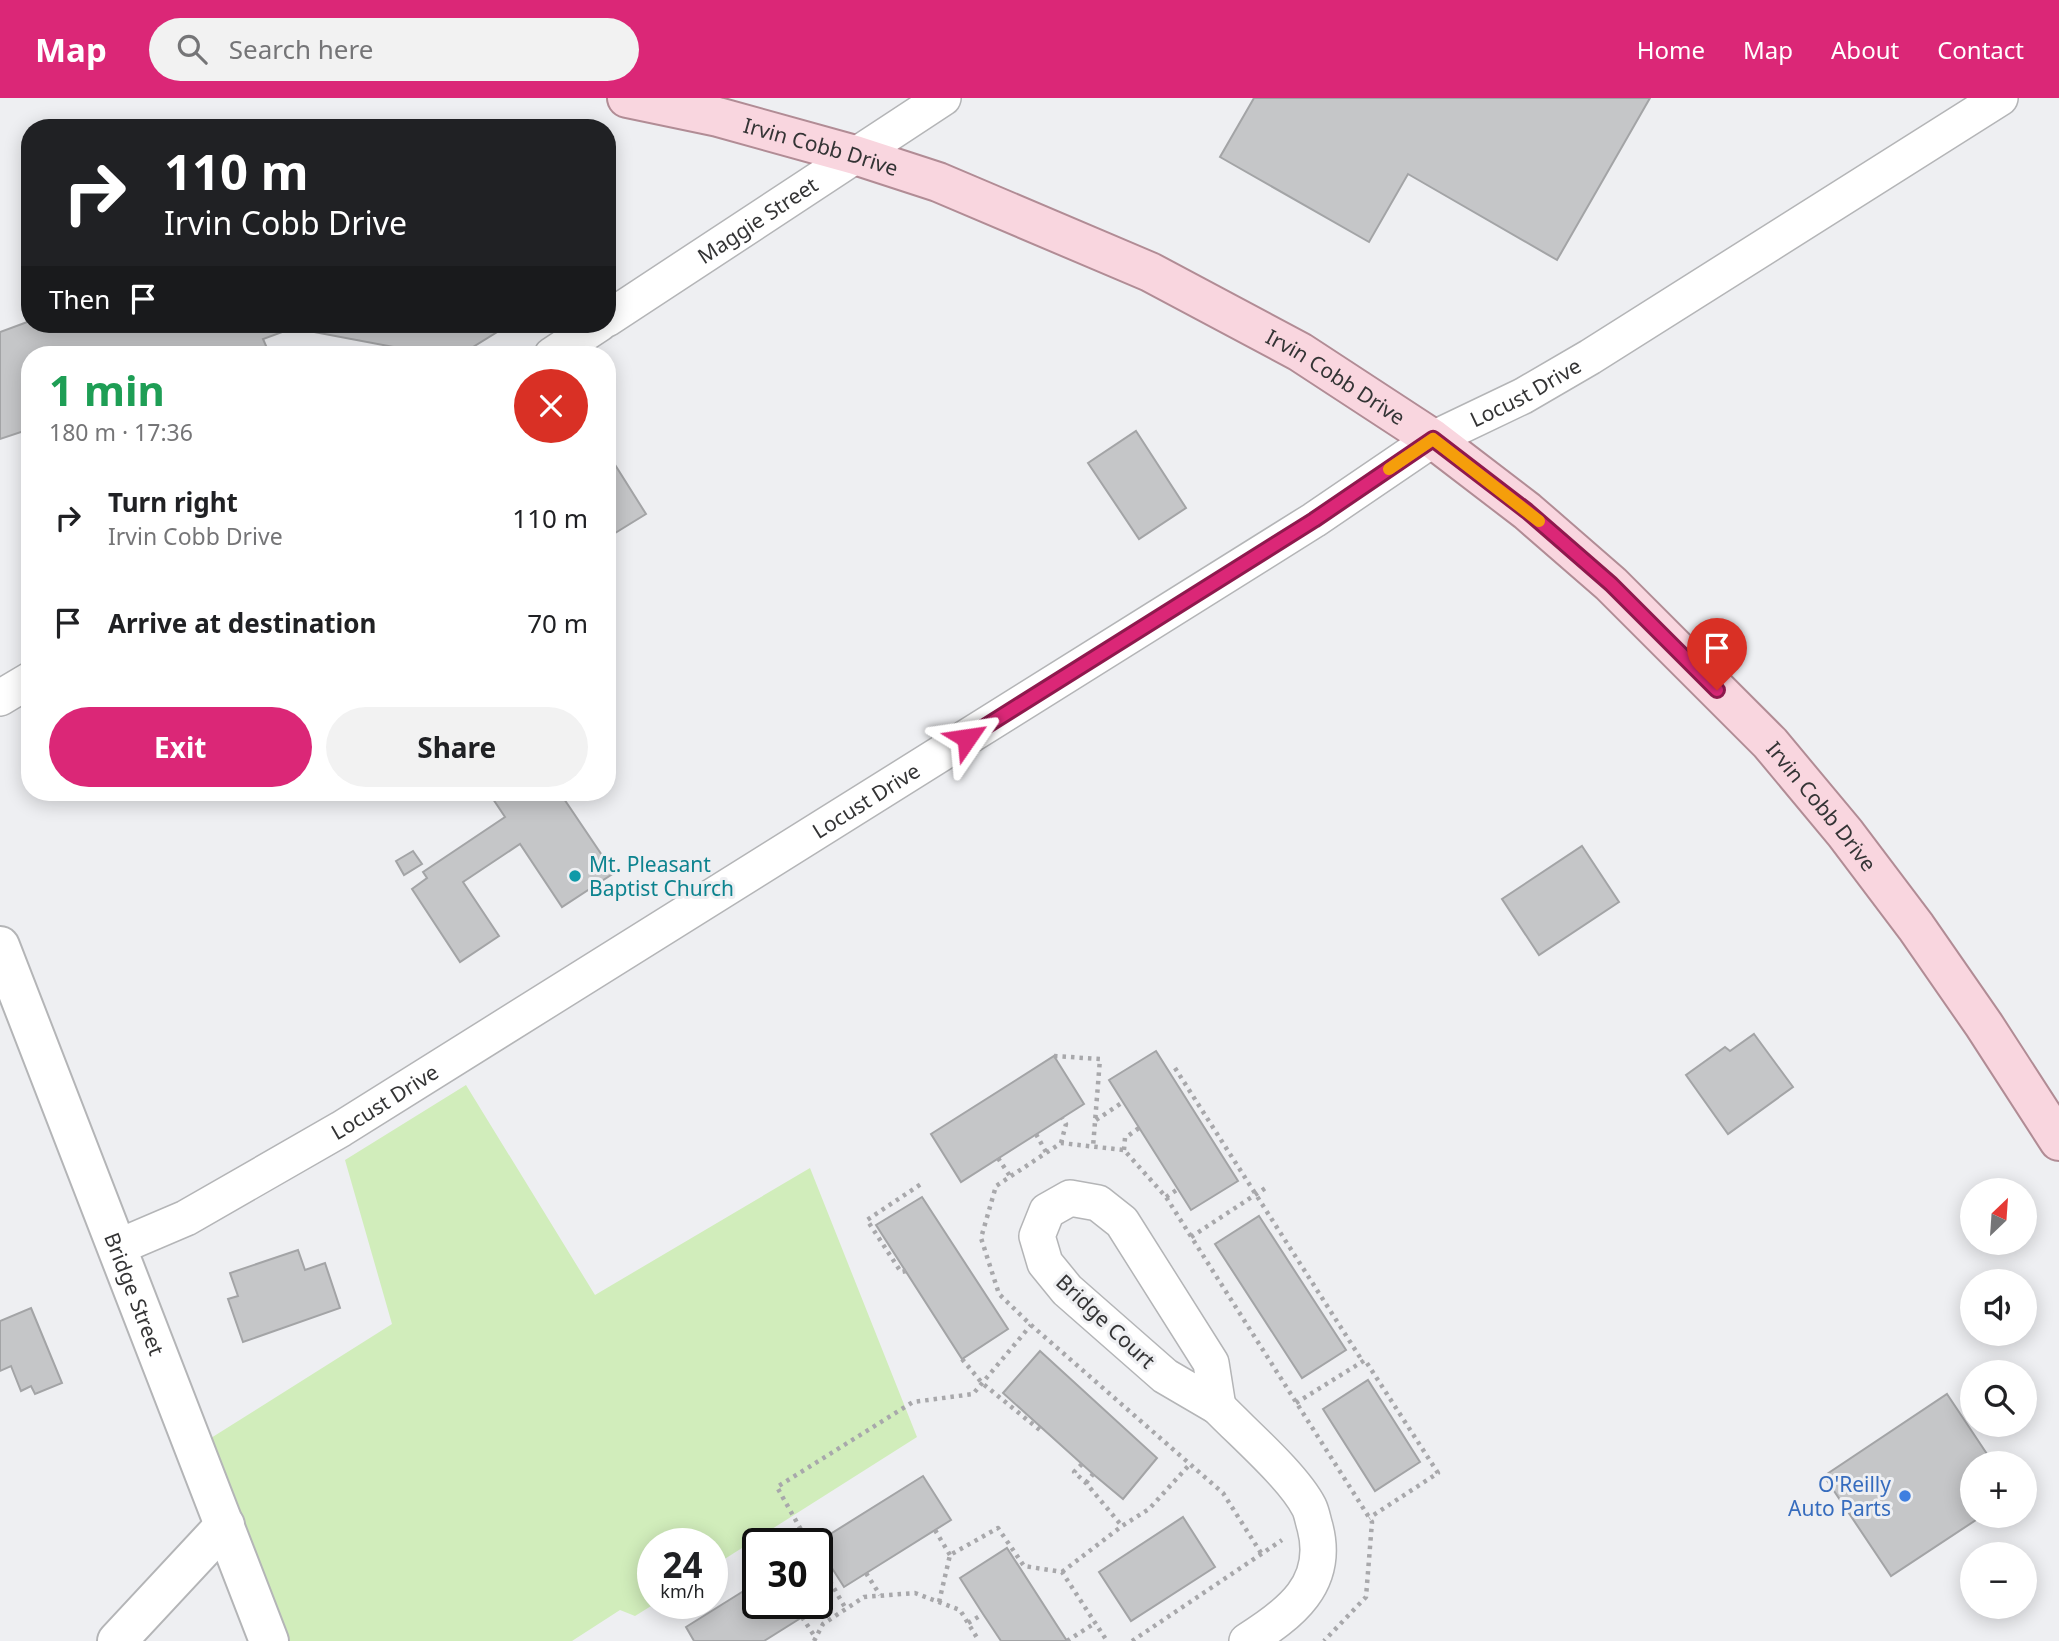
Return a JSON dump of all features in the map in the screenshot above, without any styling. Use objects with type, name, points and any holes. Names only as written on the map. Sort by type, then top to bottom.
[{"type":"main road","name":"Irvin Cobb Drive","points":[[627,98],[718,117],[855,155],[938,182],[1150,272],[1300,352],[1433,439],[1527,511],[1611,584],[1770,743],[1845,833],[1916,927],[2059,1141]]},
{"type":"street","name":"Maggie Street","points":[[616,313],[943,98]]},
{"type":"street","name":"Locust Drive","points":[[117,1247],[186,1218],[341,1129],[1314,520],[1433,439],[1523,396],[1590,356],[2000,98]]},
{"type":"street","points":[[566,346],[586,333]]},
{"type":"street","points":[[0,698],[21,685]]},
{"type":"street","name":"Bridge Street","points":[[0,946],[270,1641]]},
{"type":"street","name":"Bridge Court","points":[[1218,1407],[1211,1363],[1122,1222],[1098,1203],[1070,1198],[1047,1211],[1037,1236],[1045,1263],[1067,1290],[1165,1376],[1218,1407],[1290,1482],[1309,1507],[1320,1545],[1314,1578],[1294,1607],[1247,1641]]},
{"type":"street","points":[[117,1641],[225,1525]]},
{"type":"path","points":[[1054,1056],[1100,1059],[1093,1147]]},
{"type":"path","points":[[1175,1068],[1363,1362]]},
{"type":"path","points":[[1095,1121],[1123,1102]]},
{"type":"path","points":[[1061,1143],[1066,1124],[1062,1118]]},
{"type":"path","points":[[1124,1150],[1125,1138],[1139,1128]]},
{"type":"path","points":[[1035,1135],[1046,1152]]},
{"type":"path","points":[[998,1158],[1010,1177]]},
{"type":"path","points":[[906,1271],[901,1272],[867,1220],[921,1184]]},
{"type":"path","points":[[1191,1237],[1268,1187]]},
{"type":"path","points":[[1166,1197],[1178,1189]]},
{"type":"path","points":[[800,1528],[777,1487],[914,1402],[973,1394],[1031,1325]]},
{"type":"path","points":[[962,1359],[982,1383],[1041,1432],[1043,1429]]},
{"type":"path","points":[[1296,1403],[1365,1360],[1438,1473],[1370,1518]]},
{"type":"path","points":[[1082,1464],[1074,1472],[1122,1526]]},
{"type":"path","points":[[950,1555],[998,1528],[1024,1566],[1062,1572],[1149,1509],[1191,1464]]},
{"type":"path","points":[[1086,1483],[1093,1474]]},
{"type":"path","points":[[1132,1641],[1312,1520]]},
{"type":"path","points":[[935,1530],[950,1555],[939,1602]]},
{"type":"path","points":[[1062,1572],[1107,1641]]},
{"type":"path","points":[[866,1573],[880,1595]]},
{"type":"path","points":[[833,1587],[846,1609]]},
{"type":"path","points":[[815,1639],[823,1624],[864,1597],[915,1593],[960,1610],[979,1641]]},
{"type":"path","points":[[968,1623],[983,1614]]},
{"type":"path","points":[[803,1619],[815,1639]]},
{"type":"path","points":[[1067,1641],[1095,1623]]},
{"type":"green space","points":[[466,1085],[595,1295],[810,1168],[917,1437],[774,1528],[742,1528],[742,1548],[728,1557],[728,1528],[637,1528],[637,1615],[620,1610],[572,1641],[290,1641],[211,1438],[392,1324],[345,1160]]},
{"type":"building","points":[[1254,98],[1650,98],[1557,260],[1408,174],[1369,242],[1220,157]]},
{"type":"building","points":[[21,324],[21,333],[279,333],[263,339],[266,346],[21,346],[21,432],[0,439],[0,332]]},
{"type":"building","points":[[319,333],[495,333],[475,346],[388,346]]},
{"type":"building","points":[[1136,431],[1186,508],[1139,539],[1088,463]]},
{"type":"building","points":[[616,466],[646,514],[616,532]]},
{"type":"building","name":"Mt. Pleasant Baptist Church","points":[[494,801],[565,801],[614,873],[562,907],[520,844],[463,882],[499,936],[460,962],[412,889],[427,878],[423,872],[505,817]]},
{"type":"building","points":[[1582,846],[1619,902],[1539,955],[1502,899]]},
{"type":"building","points":[[413,851],[422,864],[404,875],[396,861]]},
{"type":"building","points":[[1754,1034],[1793,1087],[1728,1134],[1686,1075],[1725,1047],[1730,1051]]},
{"type":"building","points":[[1156,1051],[1238,1181],[1191,1210],[1109,1080]]},
{"type":"building","points":[[1054,1056],[1084,1104],[961,1182],[931,1134]]},
{"type":"building","points":[[922,1197],[1008,1329],[962,1359],[876,1225]]},
{"type":"building","points":[[1259,1216],[1346,1350],[1302,1378],[1215,1244]]},
{"type":"building","points":[[298,1250],[305,1270],[325,1263],[340,1308],[243,1342],[228,1299],[238,1296],[230,1273]]},
{"type":"building","points":[[31,1308],[62,1383],[35,1394],[31,1386],[21,1391],[11,1366],[0,1371],[0,1321]]},
{"type":"building","points":[[1040,1351],[1157,1458],[1123,1499],[1003,1393]]},
{"type":"building","points":[[1368,1380],[1420,1462],[1375,1491],[1323,1409]]},
{"type":"building","name":"O'Reilly Auto Parts","points":[[1947,1394],[1960,1414],[1960,1437],[1976,1437],[1985,1451],[1960,1451],[1960,1528],[1964,1528],[1891,1576],[1824,1476]]},
{"type":"building","points":[[923,1476],[951,1520],[844,1587],[833,1570],[833,1532]]},
{"type":"building","points":[[1183,1517],[1215,1567],[1131,1621],[1099,1572]]},
{"type":"building","points":[[1007,1548],[1067,1641],[1001,1641],[983,1614],[960,1578]]},
{"type":"building","points":[[742,1592],[742,1619],[799,1619],[764,1641],[694,1641],[686,1627],[699,1619],[728,1619],[728,1601]]},
{"type":"slow traffic","points":[[1389,469],[1433,439],[1539,521]]},
{"type":"place","name":"Mt. Pleasant Baptist Church","points":[[575,876]]},
{"type":"place","name":"O'Reilly Auto Parts","points":[[1905,1496]]},
{"type":"route","points":[[967,738],[1314,520],[1433,439],[1527,511],[1611,584],[1717,690]]}]
